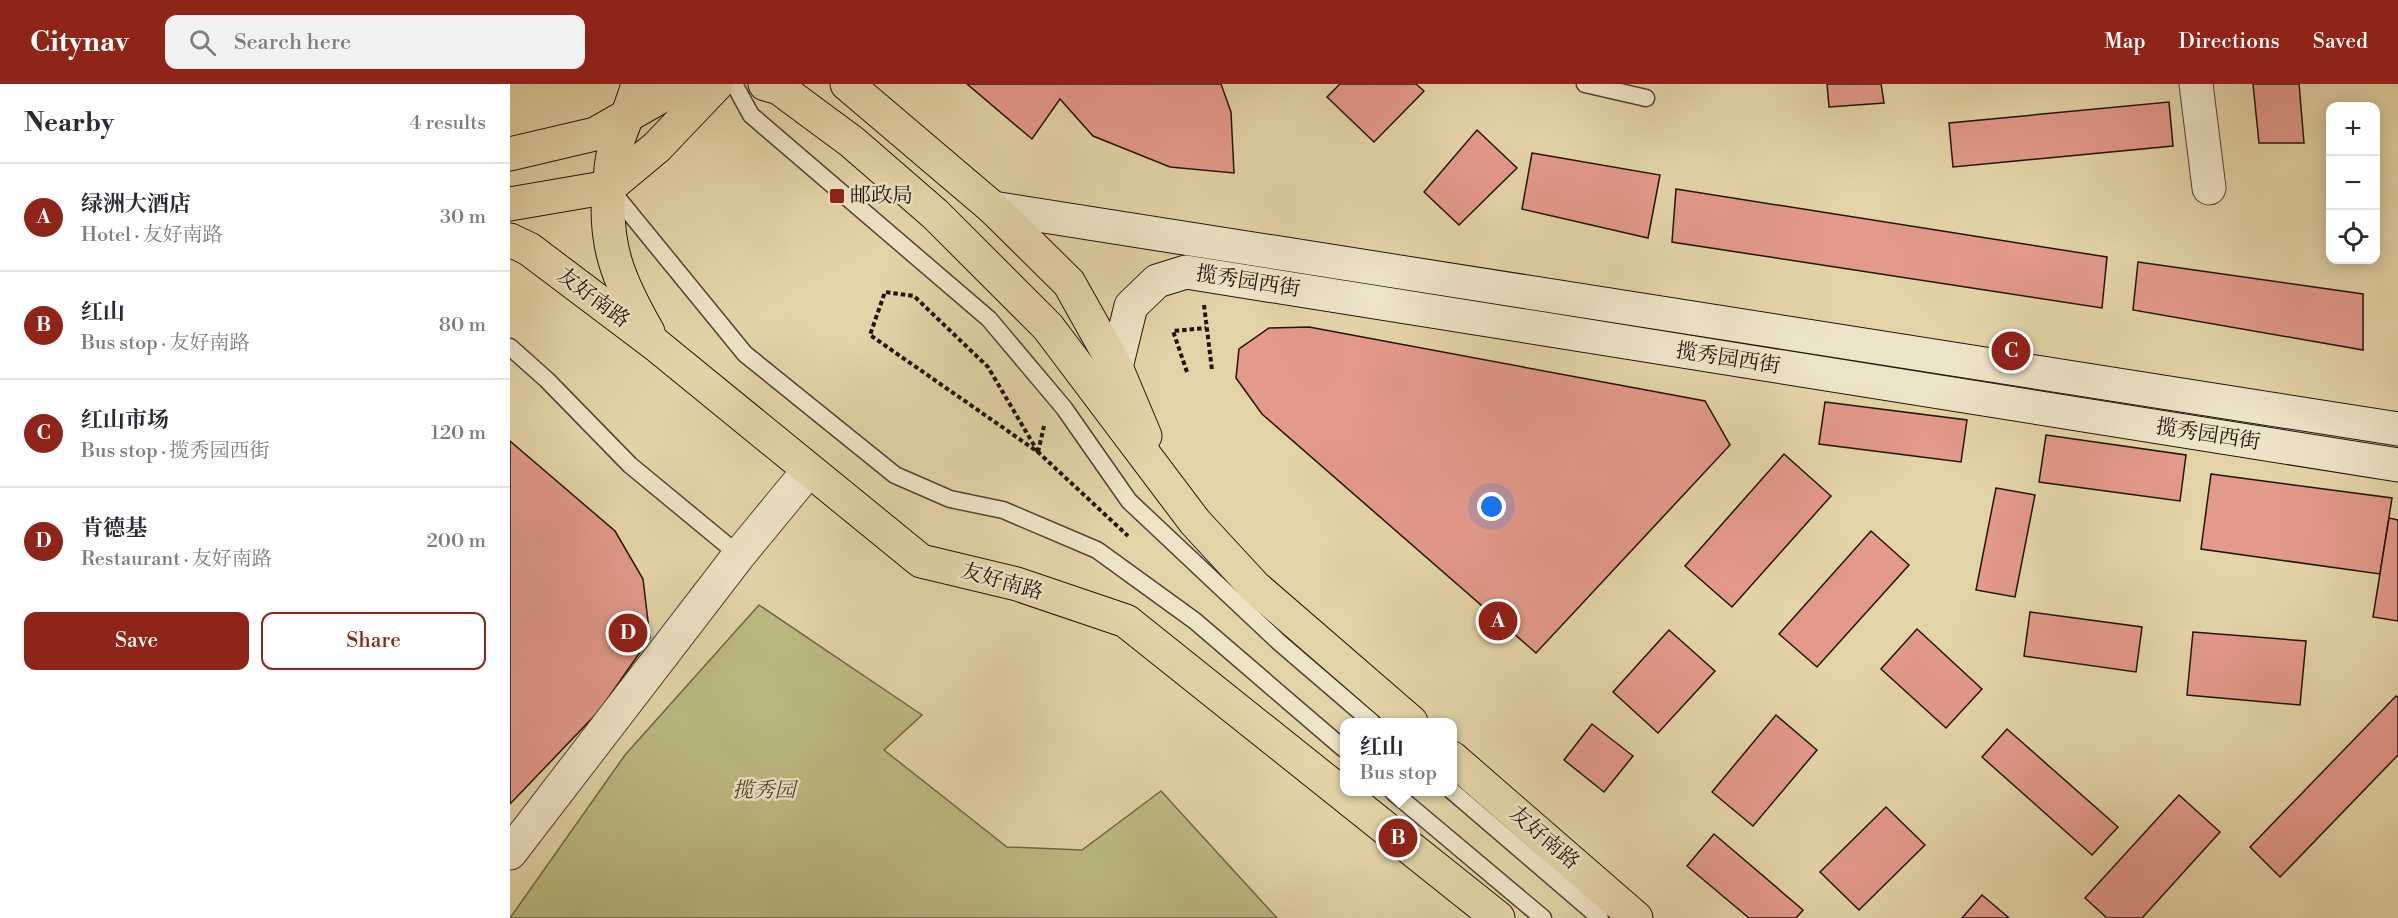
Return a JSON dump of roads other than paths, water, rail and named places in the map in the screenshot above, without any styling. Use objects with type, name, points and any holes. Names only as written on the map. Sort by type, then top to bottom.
[{"type":"main road","points":[[638,84],[628,117],[614,150],[609,187],[608,220],[612,253],[625,292],[655,344]]},
{"type":"main road","points":[[628,117],[657,84]]},
{"type":"main road","points":[[510,154],[595,135],[683,84]]},
{"type":"main road","points":[[510,204],[609,187],[657,147],[717,84]]},
{"type":"main road","points":[[765,84],[779,88],[852,142],[935,214],[1048,327],[1195,522],[1256,587],[1405,718]]},
{"type":"main road","points":[[847,84],[993,208],[1069,283],[1116,366],[1163,478]]},
{"type":"main road","name":"友好南路","points":[[510,240],[529,249],[655,344],[921,561],[1017,584],[1126,621],[1340,792]]},
{"type":"main road","name":"友好南路","points":[[1457,762],[1636,918]]},
{"type":"main road","name":"友好南路","points":[[1345,796],[1498,918]]},
{"type":"street","points":[[2196,84],[2209,188]]},
{"type":"street","name":"揽秀园西街","points":[[993,208],[2398,429]]},
{"type":"street","name":"揽秀园西街","points":[[1116,366],[1131,306],[1157,281],[1186,272],[2398,465]]},
{"type":"street","points":[[510,853],[739,555],[809,470]]},
{"type":"lane","points":[[734,84],[751,115],[988,319],[1064,408],[1128,501],[1280,643],[1366,718]]},
{"type":"lane","points":[[1585,84],[1646,98]]},
{"type":"lane","points":[[609,187],[745,354],[894,475],[950,499],[1003,510],[1097,550],[1195,621],[1340,746]]},
{"type":"lane","points":[[510,347],[547,380],[630,465],[739,555]]},
{"type":"lane","points":[[1457,795],[1600,918]]},
{"type":"lane","points":[[1398,796],[1544,918]]},
{"type":"place","name":"邮政局","points":[[837,196]]},
{"type":"place","name":"红山市场","points":[[2011,351]]},
{"type":"place","name":"绿洲大酒店","points":[[1498,621]]},
{"type":"place","name":"肯德基","points":[[628,633]]},
{"type":"place","name":"红山","points":[[1398,838]]},
{"type":"park label","name":"揽秀园","points":[[764,791]]}]
